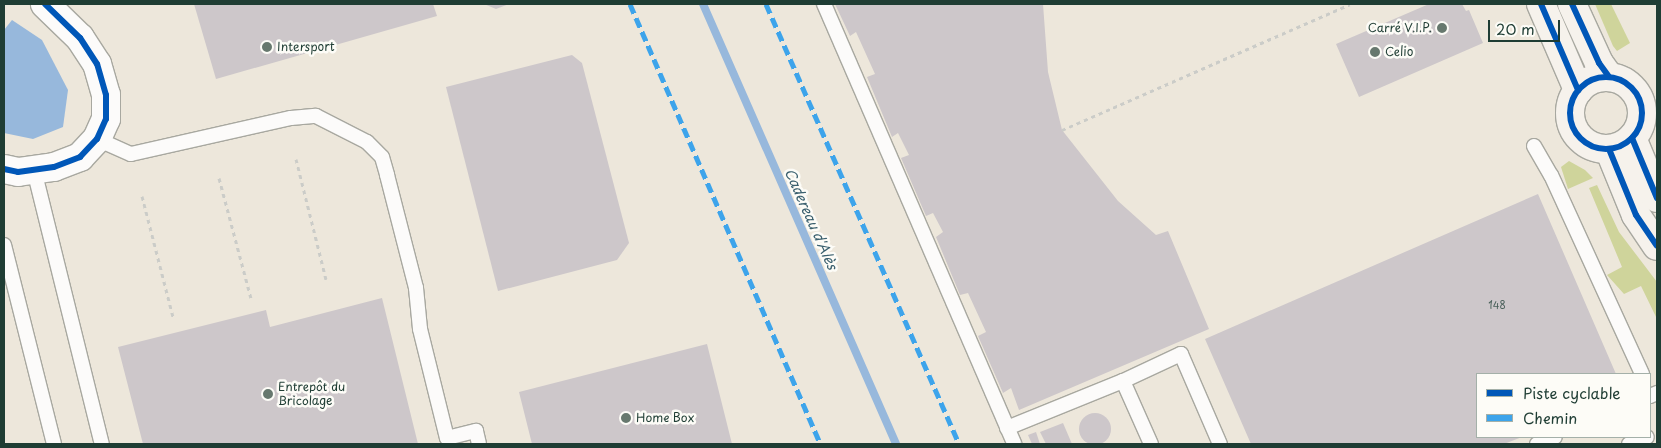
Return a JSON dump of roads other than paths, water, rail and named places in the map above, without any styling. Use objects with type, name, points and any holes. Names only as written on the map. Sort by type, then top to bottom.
[{"type":"street","points":[[4,169],[18,172],[54,167],[80,157],[97,139],[106,119],[106,94],[97,64],[80,38],[45,4]]},
{"type":"street","points":[[1541,4],[1578,90]]},
{"type":"street","points":[[1572,4],[1599,63],[1610,77],[1629,85],[1640,102],[1641,122],[1620,144],[1589,145],[1574,131],[1570,110],[1578,90],[1586,82],[1610,77]]},
{"type":"street","points":[[1620,144],[1657,198]]},
{"type":"street","points":[[1620,144],[1636,215],[1657,246]]},
{"type":"lane","points":[[824,4],[1014,444]]},
{"type":"lane","points":[[97,139],[131,154],[291,118],[316,116],[367,142],[382,157],[387,175],[416,288],[420,329],[447,438],[476,432],[479,444]]},
{"type":"lane","points":[[1534,146],[1551,175],[1642,373]]},
{"type":"lane","points":[[34,170],[102,444]]},
{"type":"lane","points":[[4,245],[54,444]]},
{"type":"lane","points":[[1007,428],[1182,354],[1220,444]]},
{"type":"lane","points":[[1122,380],[1151,444]]},
{"type":"lane","points":[[1537,444],[1552,438]]},
{"type":"lane","points":[[1629,444],[1643,438]]},
{"type":"water","points":[[12,20],[42,40],[68,90],[63,127],[33,139],[4,133],[4,30]]},
{"type":"waterway","name":"Cadereau d'Alès","points":[[703,4],[896,444]]},
{"type":"place","name":"Carré V.I.P.","points":[[1442,28]]},
{"type":"place","name":"Intersport","points":[[267,47]]},
{"type":"place","name":"Celio","points":[[1375,52]]},
{"type":"place","name":"Entrepôt du Bricolage","points":[[268,394]]},
{"type":"place","name":"Home Box","points":[[626,418]]}]
